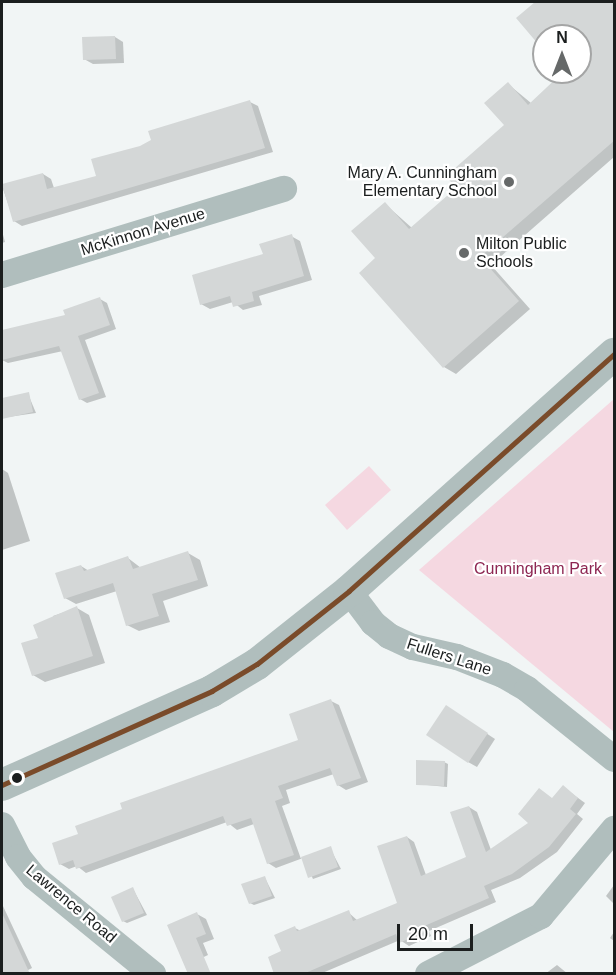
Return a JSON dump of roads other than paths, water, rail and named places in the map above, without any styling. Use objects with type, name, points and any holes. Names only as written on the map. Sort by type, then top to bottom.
[{"type":"street","name":"McKinnon Avenue","points":[[2,275],[284,189]]},
{"type":"street","points":[[2,785],[235,678],[350,591],[615,354]]},
{"type":"street","name":"Fullers Lane","points":[[350,591],[373,623],[389,636],[413,648],[457,657],[503,675],[527,689],[615,759]]},
{"type":"street","name":"Lawrence Road","points":[[2,825],[18,858],[34,878],[153,974]]},
{"type":"street","points":[[428,974],[541,916],[615,829]]},
{"type":"place","name":"Mary A. Cunningham Elementary School","points":[[509,182]]},
{"type":"place","name":"Milton Public Schools","points":[[464,253]]},
{"type":"park label","name":"Cunningham Park","points":[[538,569]]}]
